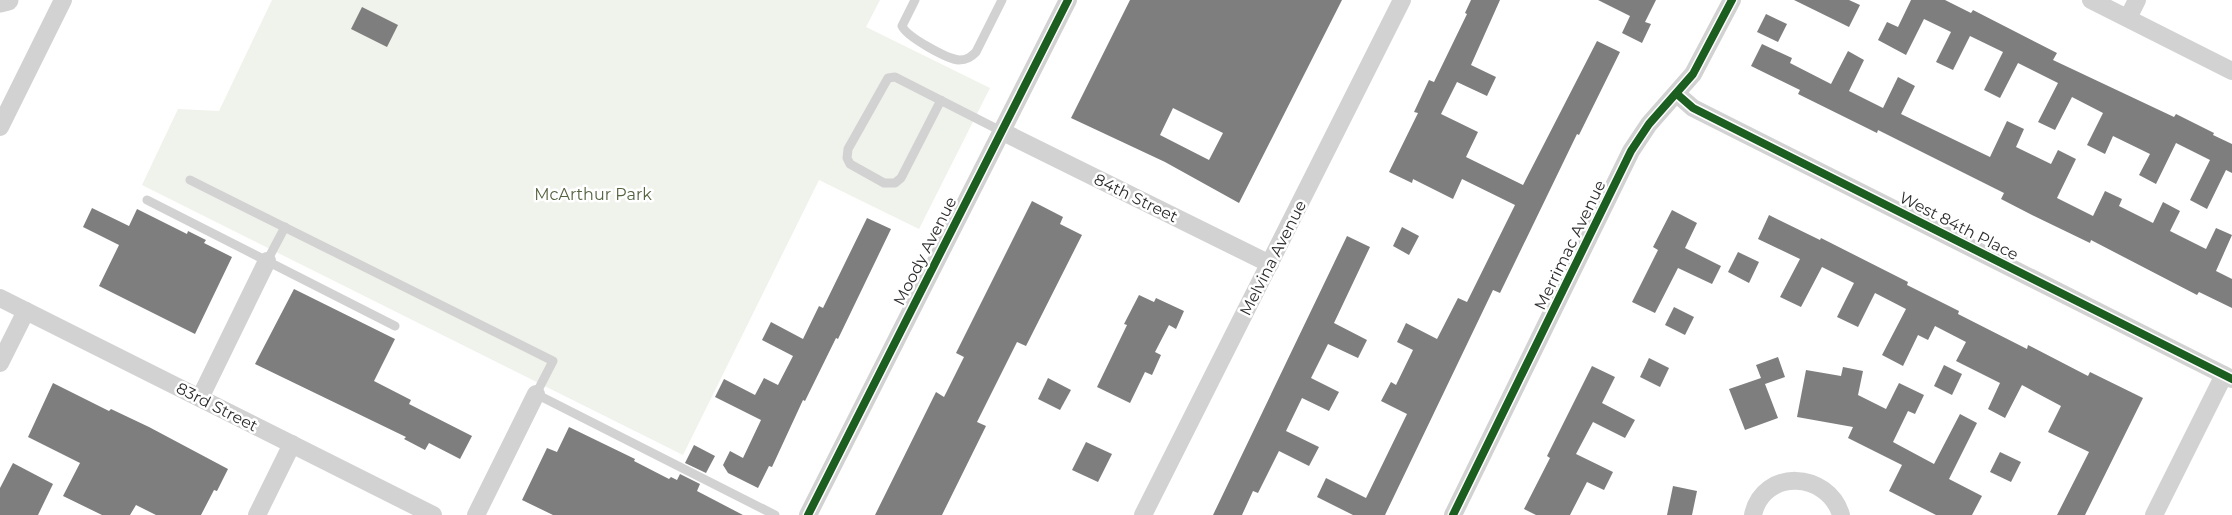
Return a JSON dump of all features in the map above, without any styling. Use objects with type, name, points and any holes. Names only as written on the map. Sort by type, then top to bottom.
[{"type":"street","points":[[0,2],[8,0]]},
{"type":"street","points":[[0,127],[63,0]]},
{"type":"street","name":"Moody Avenue","points":[[808,515],[1068,0]]},
{"type":"street","name":"Melvina Avenue","points":[[1143,515],[1402,0]]},
{"type":"street","name":"Merrimac Avenue","points":[[1453,515],[1631,151],[1648,124],[1677,94],[1701,61],[1732,0]]},
{"type":"street","points":[[2091,0],[2232,71]]},
{"type":"street","points":[[2128,18],[2137,0]]},
{"type":"street","name":"West 84th Place","points":[[1677,94],[1693,108],[2228,377]]},
{"type":"street","name":"84th Street","points":[[1001,131],[1270,264]]},
{"type":"street","points":[[200,398],[267,261]]},
{"type":"street","name":"83rd Street","points":[[0,298],[433,515]]},
{"type":"street","points":[[0,363],[26,311]]},
{"type":"street","points":[[2154,515],[2228,377]]},
{"type":"street","points":[[476,515],[536,394]]},
{"type":"street","points":[[257,515],[292,444]]},
{"type":"street","points":[[1752,515],[1761,496],[1771,488],[1782,482],[1796,480],[1809,481],[1831,495],[1841,515]]},
{"type":"lane","points":[[916,0],[902,26],[904,30],[917,40],[953,59],[961,60],[970,58],[976,52],[1002,0]]},
{"type":"lane","points":[[941,100],[901,178],[895,183],[884,183],[850,164],[847,158],[848,149],[888,78],[896,77],[941,100],[1001,131]]},
{"type":"lane","points":[[190,180],[553,361],[536,394],[775,515]]},
{"type":"lane","points":[[148,200],[396,326]]},
{"type":"lane","points":[[267,261],[284,227]]},
{"type":"green space","name":"McArthur Park","points":[[272,0],[880,0],[866,27],[990,88],[919,229],[819,180],[683,455],[142,185],[178,109],[219,111]]},
{"type":"building","points":[[1130,0],[1342,0],[1239,203],[1165,162],[1071,118]],"holes":[[[1173,108],[1223,133],[1209,160],[1160,135]]]},
{"type":"building","points":[[1471,0],[1500,0],[1471,65],[1496,77],[1487,96],[1457,82],[1441,114],[1478,132],[1466,157],[1523,185],[1597,41],[1620,52],[1579,135],[1577,134],[1500,293],[1493,290],[1385,515],[1353,515],[1317,497],[1326,478],[1366,498],[1407,414],[1381,401],[1391,382],[1396,385],[1413,350],[1397,342],[1406,323],[1437,339],[1458,298],[1467,302],[1515,205],[1462,179],[1453,199],[1413,179],[1412,183],[1389,172],[1418,113],[1414,112],[1429,80],[1434,82],[1467,14],[1465,13]]},
{"type":"building","points":[[1598,0],[1656,0],[1645,22],[1651,24],[1642,43],[1622,33],[1630,16]]},
{"type":"building","points":[[1794,0],[1849,0],[1860,5],[1849,27]]},
{"type":"building","points":[[1911,0],[1945,0],[1971,13],[1973,10],[2057,53],[2053,60],[2174,117],[2176,114],[2214,133],[2213,135],[2232,144],[2232,173],[2226,170],[2207,209],[2190,200],[2210,160],[2176,143],[2156,184],[2139,175],[2150,154],[2113,136],[2105,154],[2087,145],[2103,113],[2072,97],[2055,130],[2038,122],[2058,83],[2018,63],[2000,98],[1984,90],[2003,52],[1970,36],[1953,70],[1936,62],[1951,32],[1924,19],[1906,55],[1878,40],[1887,22],[1898,27]]},
{"type":"building","points":[[362,7],[398,25],[387,47],[351,29]]},
{"type":"building","points":[[1766,14],[1787,24],[1778,42],[1757,32]]},
{"type":"building","points":[[1762,44],[1792,58],[1790,63],[1831,84],[1848,51],[1864,60],[1849,91],[1883,108],[1898,77],[1915,86],[1901,114],[1990,157],[2007,121],[2024,129],[2016,147],[2051,164],[2058,150],[2076,159],[2057,198],[2093,216],[2105,191],[2122,199],[2119,206],[2153,223],[2163,202],[2180,211],[2170,231],[2206,249],[2216,228],[2232,235],[2216,271],[2232,279],[2232,308],[2199,292],[2197,295],[2091,240],[2090,243],[2032,215],[2001,199],[2004,193],[1878,130],[1877,133],[1798,94],[1800,90],[1751,66]]},
{"type":"building","points":[[1032,201],[1063,217],[1060,224],[1082,235],[1026,346],[1017,342],[977,422],[986,426],[942,515],[875,515],[936,392],[944,397],[964,357],[956,353]]},
{"type":"building","points":[[92,208],[129,226],[137,209],[187,234],[188,231],[206,240],[204,243],[232,257],[195,334],[99,286],[119,245],[83,227]]},
{"type":"building","points":[[1672,210],[1697,223],[1685,248],[1721,266],[1712,284],[1678,268],[1655,313],[1632,302],[1658,250],[1653,247]]},
{"type":"building","points":[[1769,215],[1820,240],[1821,238],[1908,282],[1907,285],[1959,311],[1958,314],[2027,349],[2028,345],[2088,376],[2090,372],[2143,398],[2085,515],[2057,515],[2089,452],[2048,432],[2061,406],[2022,385],[2005,418],[1988,409],[2000,383],[1956,361],[1966,342],[1935,326],[1928,340],[1918,335],[1903,366],[1882,355],[1906,309],[1875,293],[1858,327],[1837,317],[1854,283],[1822,267],[1801,307],[1780,297],[1800,259],[1758,239]]},
{"type":"building","points":[[867,218],[891,229],[838,339],[836,338],[805,401],[803,400],[772,467],[769,466],[758,488],[728,473],[723,465],[730,451],[743,458],[761,420],[715,397],[724,379],[755,395],[764,378],[778,385],[793,356],[762,340],[771,322],[803,339],[819,306],[823,308]]},
{"type":"building","points":[[1402,227],[1419,236],[1409,255],[1393,246]]},
{"type":"building","points":[[1347,236],[1370,247],[1334,323],[1367,340],[1358,358],[1328,344],[1311,378],[1339,392],[1329,411],[1302,398],[1286,431],[1319,447],[1309,466],[1279,451],[1258,493],[1253,491],[1242,515],[1213,515]]},
{"type":"building","points":[[1738,252],[1759,262],[1749,283],[1728,272]]},
{"type":"building","points":[[294,289],[395,339],[374,381],[411,400],[409,404],[472,436],[460,459],[429,443],[425,450],[404,439],[406,437],[255,364]]},
{"type":"building","points":[[1139,295],[1154,302],[1156,298],[1184,311],[1176,329],[1169,325],[1155,352],[1161,355],[1152,375],[1145,372],[1130,403],[1097,387],[1127,325],[1124,324]]},
{"type":"building","points":[[1674,307],[1694,317],[1685,335],[1665,325]]},
{"type":"building","points":[[1778,357],[1785,377],[1765,384],[1778,418],[1745,430],[1729,389],[1761,378],[1756,365]]},
{"type":"building","points":[[1649,358],[1669,368],[1660,387],[1640,377]]},
{"type":"building","points":[[1944,365],[1962,374],[1952,395],[1934,386]]},
{"type":"building","points":[[1592,366],[1615,377],[1602,403],[1635,420],[1625,438],[1593,422],[1576,454],[1613,472],[1604,490],[1587,482],[1570,515],[1536,515],[1524,509],[1550,458],[1547,456]]},
{"type":"building","points":[[1843,367],[1863,371],[1858,395],[1886,409],[1899,383],[1924,395],[1915,414],[1908,411],[1893,442],[1934,464],[1960,414],[1977,423],[1949,479],[1982,496],[1972,515],[1936,515],[1889,491],[1902,465],[1848,438],[1853,427],[1797,417],[1806,370],[1841,376]]},
{"type":"building","points":[[1048,378],[1071,390],[1060,410],[1038,399]]},
{"type":"building","points":[[53,383],[109,411],[111,409],[149,427],[228,469],[217,491],[214,490],[201,515],[156,515],[136,505],[130,515],[102,515],[63,496],[80,463],[28,437]]},
{"type":"building","points":[[569,427],[635,459],[634,461],[669,479],[671,477],[677,480],[680,474],[700,484],[697,491],[743,515],[553,515],[522,500],[547,448],[557,452]]},
{"type":"building","points":[[1086,442],[1112,454],[1098,482],[1072,470]]},
{"type":"building","points":[[694,445],[715,456],[706,473],[685,463]]},
{"type":"building","points":[[2000,452],[2021,462],[2011,482],[1990,472]]},
{"type":"building","points":[[13,463],[53,484],[38,515],[0,515],[0,488]]},
{"type":"building","points":[[1673,486],[1697,491],[1692,515],[1667,515]]},
{"type":"cycle path","points":[[808,515],[1068,0]]},
{"type":"cycle path","points":[[1453,515],[1631,151],[1649,124],[1693,74],[1732,0]]},
{"type":"cycle path","points":[[1677,94],[1693,108],[2232,379]]}]
